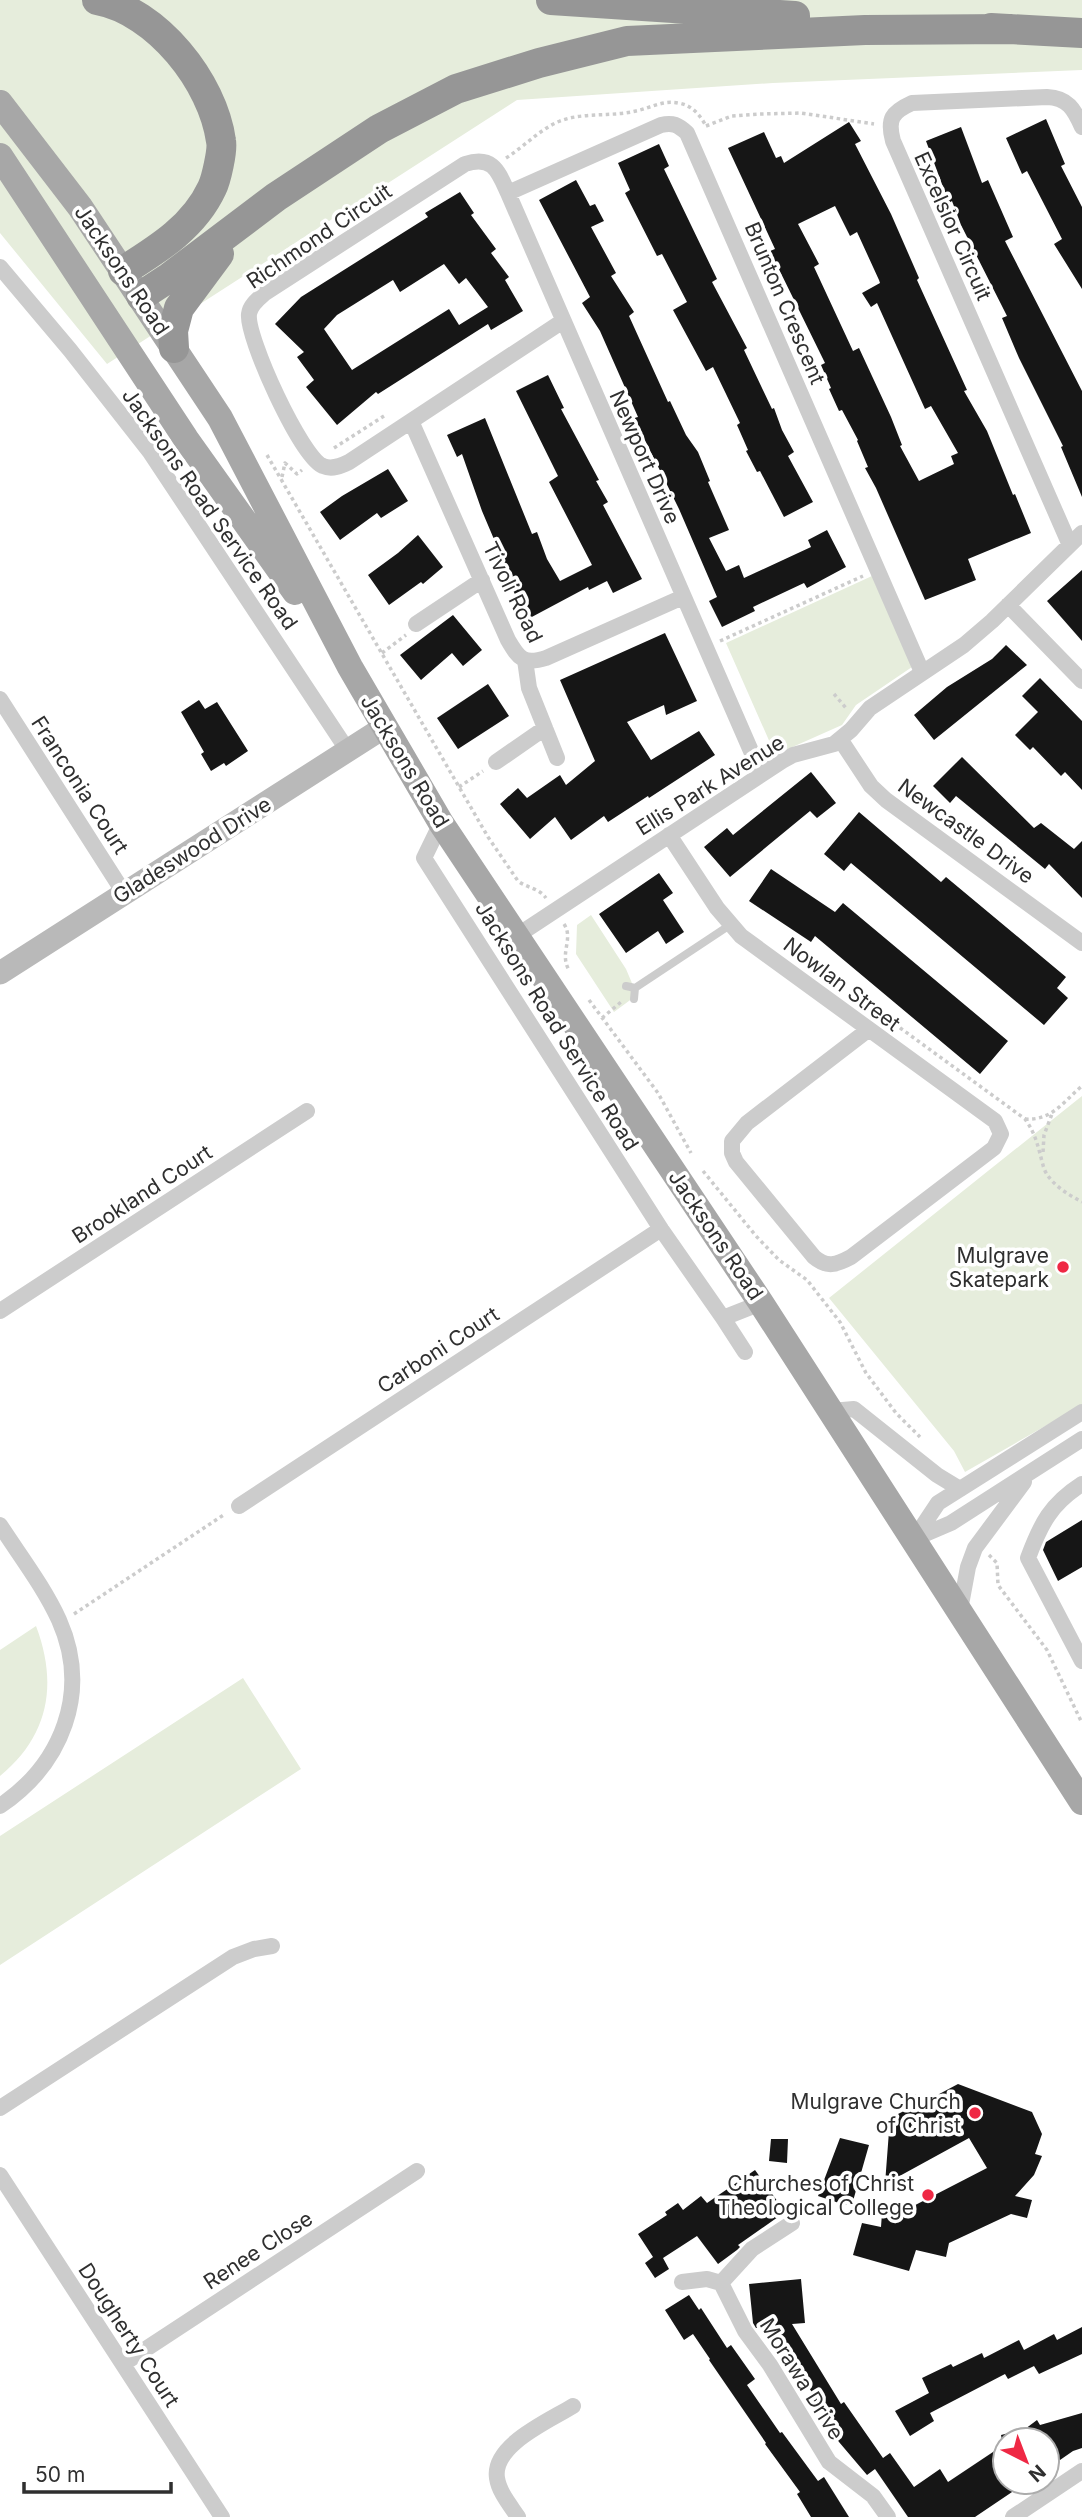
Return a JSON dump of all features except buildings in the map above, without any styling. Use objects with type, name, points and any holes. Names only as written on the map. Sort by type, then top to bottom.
[{"type":"highway","points":[[97,0],[114,3],[134,14],[173,44],[210,102],[222,143],[213,187],[186,228],[123,271]]},
{"type":"highway","points":[[551,0],[1082,33]]},
{"type":"highway","points":[[141,296],[276,197],[379,129],[456,89],[539,63],[627,41],[865,30],[1011,29]]},
{"type":"highway","points":[[174,348],[173,331],[179,308],[214,259],[276,197]]},
{"type":"main road","name":"Jacksons Road","points":[[0,103],[80,207],[220,418],[383,728],[441,823],[761,1303],[1082,1802]]},
{"type":"main road","name":"Jacksons Road","points":[[0,156],[186,439],[350,667]]},
{"type":"main road","points":[[92,294],[123,271]]},
{"type":"main road","points":[[108,319],[141,296]]},
{"type":"street","points":[[891,125],[892,117],[901,108],[912,103],[1047,97],[1066,100],[1074,109],[1082,127]]},
{"type":"street","points":[[508,193],[660,125],[671,123],[680,126],[687,133]]},
{"type":"street","name":"Excelsior Circuit","points":[[891,125],[893,141],[1076,538]]},
{"type":"street","name":"Brunton Crescent","points":[[687,133],[922,672]]},
{"type":"street","name":"Richmond Circuit","points":[[316,461],[280,404],[249,326],[249,312],[254,302],[465,164],[489,164]]},
{"type":"street","name":"Newport Drive","points":[[489,164],[508,193],[761,774]]},
{"type":"street","name":"Jacksons Road Service Road","points":[[0,267],[150,452],[348,751]]},
{"type":"street","points":[[316,461],[324,467],[337,467],[563,321]]},
{"type":"street","name":"Tivoli Road","points":[[411,421],[515,653],[525,660],[531,662],[546,658],[683,597]]},
{"type":"street","name":"Ellis Park Avenue","points":[[516,937],[761,774],[793,755],[834,744],[851,730],[870,708],[964,645],[1076,538]]},
{"type":"street","points":[[415,627],[482,580]]},
{"type":"street","points":[[1008,605],[1082,681]]},
{"type":"street","points":[[525,660],[529,688],[557,758]]},
{"type":"street","name":"Franconia Court","points":[[0,699],[124,893]]},
{"type":"street","name":"Gladeswood Drive","points":[[0,973],[383,728]]},
{"type":"street","points":[[496,762],[545,728]]},
{"type":"street","name":"Newcastle Drive","points":[[840,738],[871,786],[886,800],[1082,943]]},
{"type":"street","name":"Jacksons Road Service Road","points":[[441,823],[424,858],[661,1229],[745,1352]]},
{"type":"street","name":"Nowlan Street","points":[[669,835],[730,925],[868,1030],[995,1121],[1001,1134],[993,1148],[851,1257],[830,1266],[814,1257],[736,1162],[732,1153],[732,1141],[747,1123],[868,1030]]},
{"type":"street","name":"Brookland Court","points":[[0,1311],[307,1111]]},
{"type":"street","name":"Carboni Court","points":[[239,1506],[661,1229]]},
{"type":"street","points":[[723,1318],[761,1303]]},
{"type":"street","points":[[831,1411],[854,1409],[937,1475],[960,1489]]},
{"type":"street","points":[[914,1539],[938,1503],[1082,1412]]},
{"type":"street","points":[[914,1539],[951,1523],[1082,1439]]},
{"type":"street","points":[[960,1610],[968,1567],[975,1548],[1035,1469]]},
{"type":"street","points":[[1082,1484],[1062,1496],[1039,1527],[1028,1558],[1082,1661]]},
{"type":"street","points":[[0,1525],[60,1622],[72,1672],[65,1726],[50,1758],[38,1774],[0,1806]]},
{"type":"street","points":[[0,2108],[233,1957],[272,1946]]},
{"type":"street","name":"Renee Close","points":[[122,2364],[417,2171]]},
{"type":"street","name":"Dougherty Court","points":[[0,2175],[222,2517]]},
{"type":"street","points":[[682,2282],[707,2279],[721,2283],[752,2249],[792,2223]]},
{"type":"street","name":"Morawa Drive","points":[[721,2283],[745,2331],[770,2365],[829,2462],[873,2496],[888,2517]]},
{"type":"street","points":[[518,2517],[499,2487],[497,2470],[500,2460],[515,2442],[573,2406]]},
{"type":"street","points":[[1013,2517],[1082,2471]]},
{"type":"lane","points":[[634,999],[631,987],[730,925]]},
{"type":"path","points":[[489,164],[521,149],[549,127],[572,117],[625,114],[665,103],[677,103],[697,112],[706,126]]},
{"type":"path","points":[[687,133],[732,116],[801,113],[863,124],[891,125]]},
{"type":"path","points":[[281,478],[285,463],[296,474],[394,409]]},
{"type":"path","points":[[705,648],[878,569]]},
{"type":"path","points":[[382,653],[415,627]]},
{"type":"path","points":[[459,787],[496,762]]},
{"type":"path","points":[[602,1018],[616,1008],[631,987]]},
{"type":"path","points":[[1042,1156],[1044,1135],[1052,1114],[1082,1086]]},
{"type":"path","points":[[1025,1119],[1052,1114]]},
{"type":"path","points":[[60,1622],[239,1506]]},
{"type":"green space","points":[[0,0],[1082,0],[1082,70],[773,83],[517,100],[107,364],[0,233]]},
{"type":"green space","points":[[872,576],[912,667],[856,705],[842,725],[788,749],[771,745],[726,643]]},
{"type":"green space","points":[[591,915],[626,969],[637,995],[614,1012],[576,954],[577,925]]},
{"type":"green space","points":[[1082,1096],[1082,1405],[965,1472],[954,1451],[829,1298]]},
{"type":"green space","points":[[36,1626],[47,1668],[45,1708],[29,1744],[0,1776],[0,1650]]},
{"type":"green space","points":[[243,1678],[301,1769],[0,1965],[0,1836]]},
{"type":"place","name":"Mulgrave Skatepark","points":[[1063,1267]]},
{"type":"place","name":"Mulgrave Church of Christ","points":[[975,2113]]},
{"type":"place","name":"Churches of Christ Theological College","points":[[928,2195]]}]
